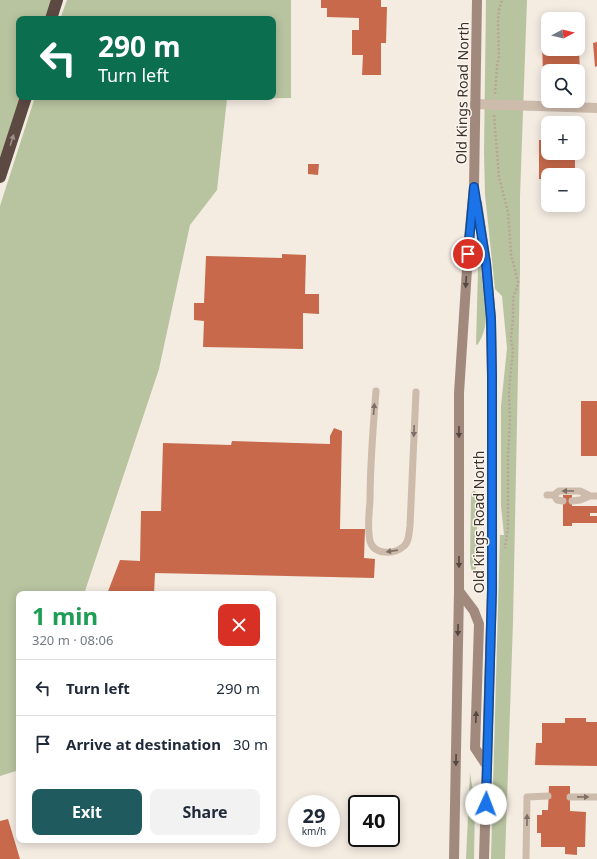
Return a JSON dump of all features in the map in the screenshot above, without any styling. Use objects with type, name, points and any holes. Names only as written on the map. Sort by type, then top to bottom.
[{"type":"highway","points":[[52,16],[57,0]]},
{"type":"highway","points":[[0,177],[25,100]]},
{"type":"street","name":"Old Kings Road North","points":[[454,859],[459,591],[459,394],[469,238],[474,187],[477,0]]},
{"type":"street","points":[[475,104],[597,108]]},
{"type":"street","name":"Old Kings Road North","points":[[474,187],[486,263],[491,319],[492,376],[492,590],[484,859]]},
{"type":"street","points":[[459,591],[474,611],[479,624],[475,748],[487,766]]},
{"type":"lane","points":[[376,391],[370,482],[369,533],[371,542],[376,548],[387,552],[393,552],[405,545],[410,526],[416,392]]},
{"type":"lane","points":[[563,500],[557,500],[551,495],[559,491],[580,491],[594,496]]},
{"type":"lane","points":[[572,501],[594,496]]},
{"type":"lane","points":[[526,859],[527,797],[548,796]]},
{"type":"lane","points":[[570,797],[597,797]]},
{"type":"path","points":[[495,91],[497,66],[500,57],[498,20],[502,0]]},
{"type":"path","points":[[494,119],[499,177],[508,212],[511,254],[518,282],[518,288],[515,292],[514,298],[511,339],[513,350],[509,391],[510,420],[508,458],[508,528],[505,550]]},
{"type":"green space","points":[[0,0],[52,0],[47,16],[16,16],[16,100],[20,100],[0,161]]},
{"type":"green space","points":[[67,0],[291,0],[291,98],[276,98],[276,16],[61,16]]},
{"type":"green space","points":[[486,0],[527,0],[520,196],[520,271],[513,622],[505,859],[491,859],[500,535],[504,535],[501,506],[501,406],[507,348],[502,296],[495,289],[485,195],[484,152]]},
{"type":"green space","points":[[34,100],[227,100],[217,190],[190,225],[159,369],[85,591],[16,591],[16,771],[0,776],[0,206]]},
{"type":"green space","points":[[480,256],[486,319],[482,335],[478,344],[476,345],[478,257]]},
{"type":"green space","points":[[473,491],[477,494],[477,565],[475,571],[472,572],[470,563],[471,494]]},
{"type":"green space","points":[[470,773],[475,803],[474,859],[466,859]]},
{"type":"building","points":[[321,0],[381,0],[381,7],[387,7],[386,43],[381,43],[381,75],[362,75],[363,55],[352,55],[352,30],[359,30],[359,18],[327,17],[327,8],[321,8]]},
{"type":"building","points":[[597,42],[597,66],[595,67],[593,43]]},
{"type":"building","points":[[542,56],[579,56],[580,64],[543,64]]},
{"type":"building","points":[[539,140],[541,140],[541,160],[575,160],[575,168],[541,168],[541,179],[539,179]]},
{"type":"building","points":[[308,164],[319,164],[318,175],[308,174]]},
{"type":"building","points":[[282,254],[306,255],[305,294],[319,294],[319,314],[303,313],[303,349],[203,347],[204,321],[194,320],[194,303],[204,303],[206,256],[282,258]]},
{"type":"building","points":[[581,401],[597,401],[597,456],[581,456]]},
{"type":"building","points":[[334,428],[342,431],[340,529],[365,529],[364,558],[375,559],[374,578],[155,573],[154,591],[108,591],[120,560],[140,561],[141,511],[161,511],[163,443],[231,445],[232,441],[330,444],[330,436]]},
{"type":"building","points":[[563,495],[572,495],[572,506],[597,506],[597,513],[590,513],[590,516],[597,516],[597,523],[572,523],[572,526],[563,526]]},
{"type":"building","points":[[565,718],[586,718],[586,722],[597,722],[597,766],[535,765],[536,743],[542,743],[542,723],[565,723]]},
{"type":"building","points":[[549,786],[570,786],[570,811],[586,812],[585,847],[577,847],[577,855],[565,854],[565,847],[541,847],[541,833],[537,833],[537,815],[542,815],[542,810],[548,810]]},
{"type":"building","points":[[8,819],[20,859],[0,859],[0,821]]},
{"type":"route","points":[[468,254],[474,187],[486,263],[491,319],[492,590],[486,804]]}]
